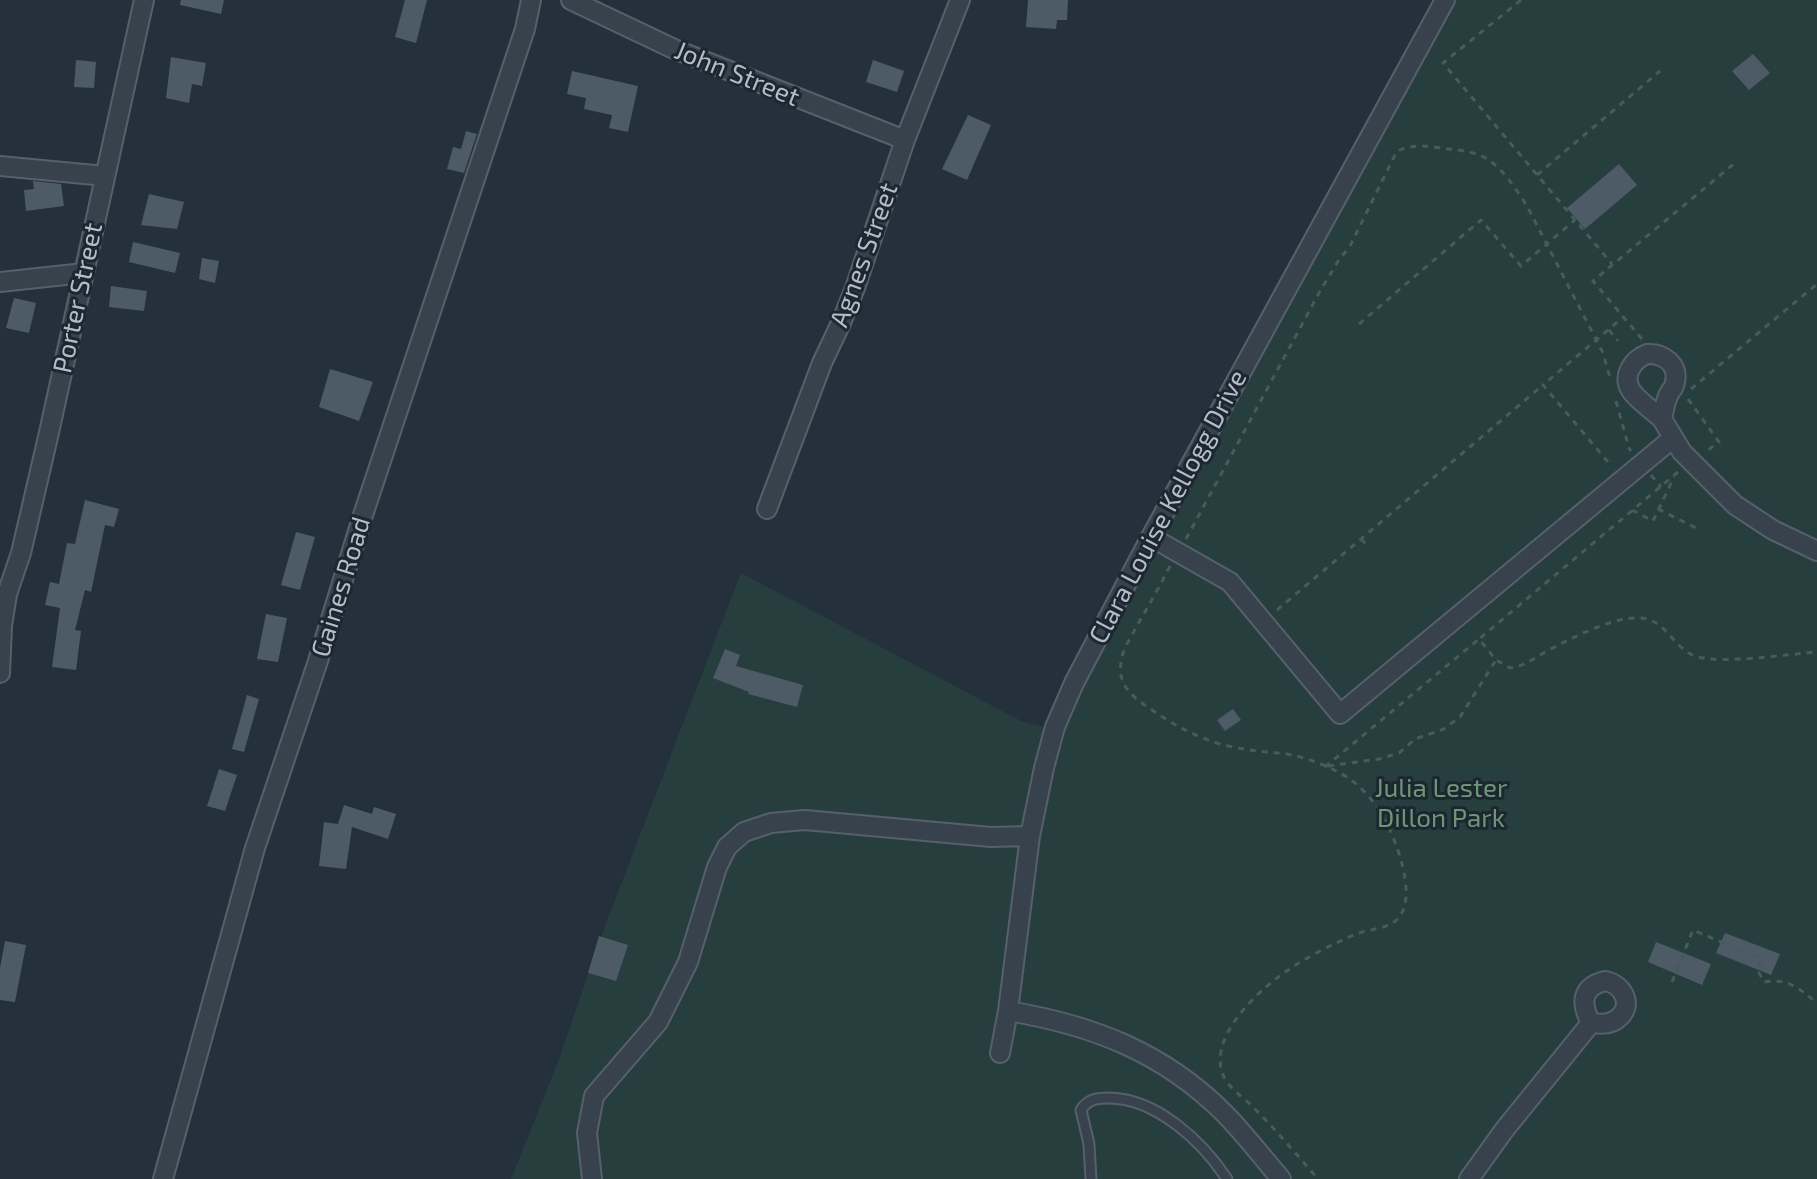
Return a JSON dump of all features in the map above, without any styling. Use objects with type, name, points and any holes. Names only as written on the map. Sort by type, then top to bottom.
[{"type":"street","name":"Porter Street","points":[[0,673],[6,583],[21,553],[144,0]]},
{"type":"street","name":"Gaines Road","points":[[163,1179],[255,848],[525,29],[531,0]]},
{"type":"street","name":"John Street","points":[[571,0],[674,49],[905,140]]},
{"type":"street","name":"Agnes Street","points":[[767,509],[816,376],[855,288],[905,140],[960,0]]},
{"type":"street","name":"Clara Louise Kellogg Drive","points":[[1000,1053],[1030,836],[1055,727],[1074,683],[1151,537],[1445,0]]},
{"type":"street","points":[[0,166],[105,176]]},
{"type":"street","points":[[0,282],[84,273]]},
{"type":"street","points":[[1662,419],[1682,452],[1735,505],[1773,530],[1817,551]]},
{"type":"street","points":[[1151,537],[1230,582],[1340,714],[1673,438]]},
{"type":"street","points":[[592,1179],[587,1133],[594,1096],[658,1022],[688,962],[717,867],[727,847],[744,832],[771,823],[805,820],[991,837],[1030,836]]},
{"type":"street","points":[[1008,1011],[1043,1017],[1103,1035],[1145,1053],[1188,1081],[1224,1114],[1281,1179]]},
{"type":"street","points":[[1469,1179],[1505,1129],[1591,1023]]},
{"type":"lane","points":[[1091,1179],[1089,1144],[1081,1110],[1097,1098],[1120,1097],[1143,1104],[1175,1123],[1217,1164],[1227,1179]]},
{"type":"path","points":[[1521,0],[1443,63],[1612,264]]},
{"type":"path","points":[[1537,175],[1660,71]]},
{"type":"path","points":[[1318,1179],[1226,1080],[1220,1057],[1222,1043],[1229,1029],[1256,998],[1294,966],[1358,933],[1388,926],[1398,919],[1405,906],[1404,872],[1386,821],[1369,795],[1325,767],[1290,755],[1230,747],[1192,734],[1132,697],[1125,686],[1120,663],[1127,644],[1319,293],[1349,248],[1397,151],[1421,145],[1476,154],[1488,159],[1513,184],[1603,353],[1611,383]]},
{"type":"path","points":[[1651,338],[1644,341],[1593,281],[1736,162]]},
{"type":"path","points":[[1359,324],[1481,220],[1521,266],[1575,220]]},
{"type":"path","points":[[1325,767],[1675,474],[1719,442],[1686,397],[1693,386],[1817,284]]},
{"type":"path","points":[[1275,612],[1623,317]]},
{"type":"path","points":[[1609,330],[1618,341]]},
{"type":"path","points":[[1693,376],[1693,386]]},
{"type":"path","points":[[1543,385],[1608,462]]},
{"type":"path","points":[[1616,398],[1629,448],[1661,487]]},
{"type":"path","points":[[1632,510],[1653,521],[1675,474]]},
{"type":"path","points":[[1422,488],[1426,494]]},
{"type":"path","points":[[1658,509],[1696,528]]},
{"type":"path","points":[[1361,539],[1367,545]]},
{"type":"path","points":[[1515,599],[1520,604]]},
{"type":"path","points":[[1479,639],[1496,660],[1510,668],[1518,667],[1598,628],[1635,618],[1654,622],[1687,652],[1704,658],[1817,652]]},
{"type":"path","points":[[1455,650],[1459,655]]},
{"type":"path","points":[[1325,767],[1399,753],[1415,739],[1444,729],[1460,717],[1496,660]]},
{"type":"path","points":[[1437,664],[1442,669]]},
{"type":"path","points":[[1672,982],[1693,930],[1761,959],[1757,969],[1764,982],[1777,980],[1794,985],[1817,1003]]},
{"type":"green space","name":"Julia Lester Dillon Park","points":[[1452,0],[1817,0],[1817,1179],[511,1179],[558,1062],[605,926],[741,573],[1021,721],[1059,731],[1081,680]]},
{"type":"building","points":[[181,0],[224,0],[221,14],[180,5]]},
{"type":"building","points":[[405,0],[427,0],[416,43],[395,37]]},
{"type":"building","points":[[1028,0],[1068,0],[1067,20],[1057,20],[1056,29],[1026,27]]},
{"type":"building","points":[[1753,54],[1770,73],[1749,90],[1732,71]]},
{"type":"building","points":[[171,57],[206,63],[202,86],[192,84],[189,103],[166,98]]},
{"type":"building","points":[[76,60],[96,62],[94,88],[74,87]]},
{"type":"building","points":[[873,60],[904,71],[897,92],[866,82]]},
{"type":"building","points":[[572,71],[638,86],[628,132],[609,128],[612,115],[584,109],[586,98],[567,94]]},
{"type":"building","points":[[968,115],[991,125],[967,180],[942,169]]},
{"type":"building","points":[[466,131],[477,134],[464,173],[447,169],[453,147],[461,149]]},
{"type":"building","points":[[1619,164],[1637,185],[1585,229],[1567,208]]},
{"type":"building","points":[[33,181],[61,184],[64,206],[26,211],[24,190],[34,189]]},
{"type":"building","points":[[149,194],[184,202],[177,229],[141,225]]},
{"type":"building","points":[[133,242],[180,253],[175,273],[129,262]]},
{"type":"building","points":[[202,258],[219,261],[215,283],[199,279]]},
{"type":"building","points":[[111,286],[147,291],[144,311],[109,307]]},
{"type":"building","points":[[14,298],[36,303],[29,333],[6,328]]},
{"type":"building","points":[[330,369],[373,382],[359,421],[319,407]]},
{"type":"building","points":[[85,500],[119,509],[114,527],[105,525],[91,592],[85,590],[75,630],[81,631],[76,670],[52,667],[60,608],[45,605],[50,582],[59,584],[67,543],[75,544]]},
{"type":"building","points":[[296,532],[315,537],[300,590],[281,585]]},
{"type":"building","points":[[266,614],[287,618],[278,662],[257,659]]},
{"type":"building","points":[[725,649],[740,655],[736,666],[803,685],[797,707],[748,694],[713,678]]},
{"type":"building","points":[[247,695],[259,699],[244,752],[232,749]]},
{"type":"building","points":[[1233,709],[1241,720],[1225,731],[1217,720]]},
{"type":"building","points":[[219,769],[237,775],[225,811],[207,806]]},
{"type":"building","points":[[344,805],[372,814],[374,807],[396,814],[388,839],[352,827],[346,869],[319,866],[324,822],[338,824]]},
{"type":"building","points":[[1725,933],[1780,954],[1771,975],[1716,953]]},
{"type":"building","points":[[599,936],[628,945],[616,981],[588,973]]},
{"type":"building","points":[[5,941],[26,945],[15,1002],[0,1000],[0,968]]},
{"type":"building","points":[[1656,942],[1711,964],[1702,985],[1648,962]]}]
